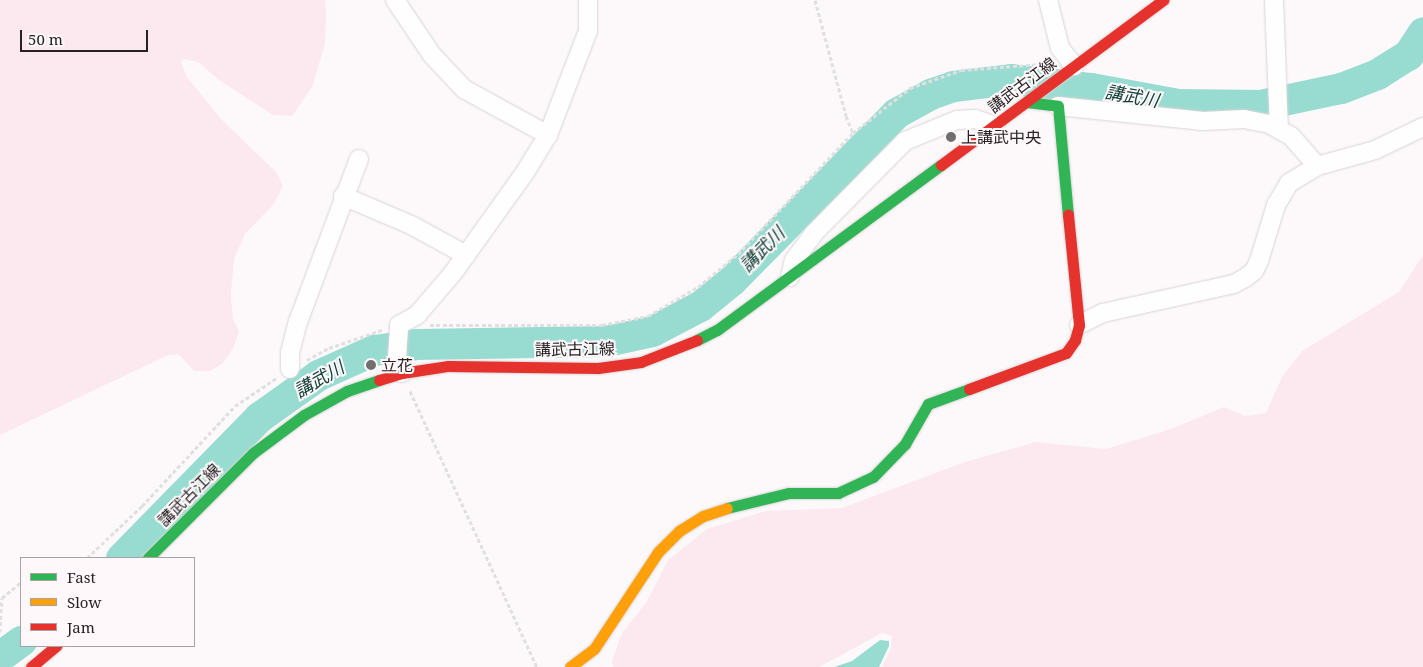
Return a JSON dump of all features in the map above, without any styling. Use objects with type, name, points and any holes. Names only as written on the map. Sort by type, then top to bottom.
[{"type":"main road","name":"講武古江線","points":[[149,557],[253,453],[304,414],[399,365],[598,368],[641,362],[684,347],[718,330],[1163,0]]},
{"type":"main road","points":[[570,667],[594,649],[658,552],[687,526],[703,516],[741,503],[789,493],[838,493],[873,477],[905,444],[928,404],[1058,357],[1075,340],[1079,325],[1058,106],[1027,102]]},
{"type":"main road","points":[[32,667],[55,647]]},
{"type":"street","points":[[395,0],[432,55],[464,89],[548,135]]},
{"type":"street","points":[[399,365],[398,329],[417,315],[466,255],[548,135],[588,31],[588,0]]},
{"type":"street","points":[[1048,0],[1060,48],[1069,69]]},
{"type":"street","points":[[1274,0],[1278,122],[1317,166]]},
{"type":"street","points":[[1058,106],[1203,121],[1244,119],[1269,124],[1278,122]]},
{"type":"street","points":[[790,278],[794,260],[814,233],[905,141],[957,120],[976,119],[994,126]]},
{"type":"street","points":[[1079,325],[1103,314],[1234,284],[1245,278],[1254,272],[1281,194],[1289,183],[1317,166],[1375,150],[1423,127]]},
{"type":"street","points":[[290,369],[290,354],[298,322],[343,196],[359,159]]},
{"type":"street","points":[[343,196],[411,226],[466,255]]},
{"type":"path","points":[[815,0],[846,116],[853,133]]},
{"type":"path","points":[[87,557],[142,506],[236,406],[290,369],[329,348],[398,329],[602,325],[648,316],[698,287],[738,254],[853,133],[910,88],[935,77],[987,66],[1069,69]]},
{"type":"path","points":[[399,365],[537,667]]},
{"type":"path","points":[[0,632],[2,598],[20,583]]},
{"type":"shaded area","points":[[0,0],[325,0],[326,12],[325,44],[312,87],[292,116],[273,115],[219,80],[198,62],[184,59],[181,62],[187,77],[222,120],[276,172],[283,186],[274,204],[245,234],[234,259],[231,294],[233,319],[239,331],[234,347],[223,363],[210,371],[194,371],[178,354],[168,355],[0,435]]},
{"type":"shaded area","points":[[1423,255],[1423,667],[882,667],[891,648],[892,636],[882,633],[819,667],[613,667],[612,661],[622,633],[646,603],[668,560],[707,529],[766,511],[842,508],[965,462],[1036,442],[1106,449],[1174,428],[1224,407],[1245,416],[1266,413],[1282,377],[1302,351],[1399,292]]},
{"type":"shaded area","points":[[880,640],[889,641],[889,646],[879,667],[834,667],[852,661]]},
{"type":"waterway","name":"講武川","points":[[122,557],[259,417],[318,375],[374,350],[416,344],[606,341],[652,331],[700,306],[731,281],[896,113],[930,94],[953,86],[1011,79],[1091,88],[1177,104],[1260,105],[1341,88],[1377,74],[1408,55],[1423,32]]},
{"type":"waterway","name":"講武川","points":[[0,656],[20,642]]},
{"type":"traffic: fast","points":[[1027,102],[1058,106],[1068,215]]},
{"type":"traffic: fast","points":[[697,340],[717,330],[941,165]]},
{"type":"traffic: fast","points":[[149,557],[253,453],[304,415],[347,391],[379,380]]},
{"type":"traffic: fast","points":[[727,508],[789,493],[838,493],[873,477],[905,444],[928,404],[969,389]]},
{"type":"traffic: slow","points":[[570,667],[594,649],[658,552],[679,531],[703,516],[727,508]]},
{"type":"traffic: jam","points":[[941,165],[1163,0]]},
{"type":"traffic: jam","points":[[969,389],[1066,353],[1075,340],[1079,325],[1068,215]]},
{"type":"traffic: jam","points":[[379,380],[402,373],[448,366],[598,368],[641,362],[697,340]]},
{"type":"traffic: jam","points":[[31,667],[55,647]]},
{"type":"place","name":"上講武中央","points":[[951,137]]},
{"type":"place","name":"立花","points":[[371,365]]}]
